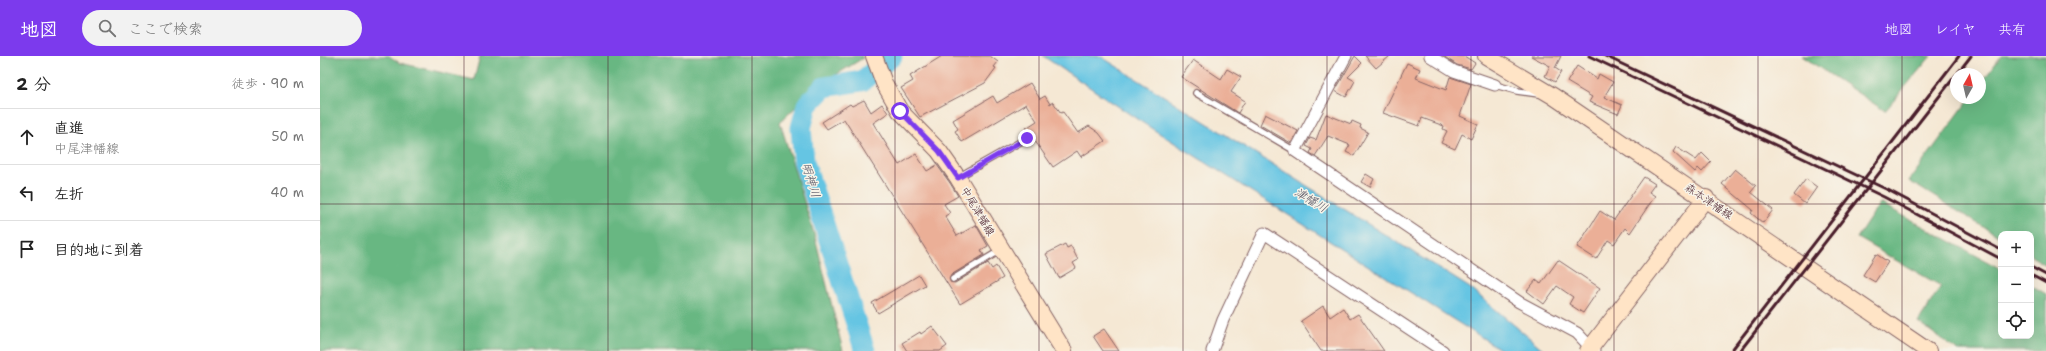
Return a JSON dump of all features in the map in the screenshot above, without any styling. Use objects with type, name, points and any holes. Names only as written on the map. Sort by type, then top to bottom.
[{"type":"main road","name":"中尾津幡線","points":[[874,56],[884,83],[900,111],[939,151],[958,178],[1064,351]]},
{"type":"main road","name":"森本津幡線","points":[[1486,56],[1553,96],[1706,198],[1928,351]]},
{"type":"main road","points":[[1591,350],[1706,198]]},
{"type":"street","points":[[1346,56],[1295,151],[1519,302],[1577,332],[1591,350]]},
{"type":"street","points":[[1430,56],[1454,71],[1495,85]]},
{"type":"street","points":[[1212,351],[1223,320],[1264,233],[1443,351]]},
{"type":"lane","points":[[1495,85],[1517,91],[1553,96]]},
{"type":"lane","points":[[1196,93],[1295,151]]},
{"type":"lane","points":[[958,178],[1027,138]]},
{"type":"lane","points":[[953,279],[1001,250]]},
{"type":"green space","points":[[320,56],[389,56],[400,63],[474,80],[480,56],[862,56],[863,58],[818,86],[780,122],[815,237],[843,351],[320,351]]},
{"type":"green space","points":[[1802,56],[1931,56],[1885,111]]},
{"type":"green space","points":[[2001,56],[2046,56],[2046,265],[2034,258],[2034,231],[1998,231],[1998,236],[1909,181],[1966,104],[1986,104],[1986,77]]},
{"type":"green space","points":[[1880,203],[1998,267],[1998,339],[2034,339],[2034,287],[2046,294],[2046,351],[1958,351],[1918,322],[1941,286],[1857,238]]},
{"type":"water","name":"津幡川","points":[[1043,56],[1100,56],[1470,288],[1545,351],[1503,351],[1140,121]]},
{"type":"building","points":[[942,56],[990,56],[998,62],[994,67],[996,68],[985,83],[920,117],[901,88],[913,81],[910,76]]},
{"type":"building","points":[[1355,56],[1362,63],[1348,77],[1355,81],[1346,97],[1335,91]]},
{"type":"building","points":[[1365,56],[1390,56],[1376,68]]},
{"type":"building","points":[[1443,56],[1464,56],[1475,63],[1471,69],[1457,65]]},
{"type":"building","points":[[1531,56],[1561,56],[1555,68],[1561,72],[1555,82],[1545,76],[1550,66]]},
{"type":"building","points":[[1193,60],[1221,79],[1227,69],[1241,77],[1231,92],[1245,101],[1238,113],[1181,77]]},
{"type":"building","points":[[1407,63],[1420,69],[1416,78],[1446,90],[1450,77],[1471,84],[1460,116],[1478,124],[1471,139],[1462,134],[1455,149],[1441,143],[1447,131],[1443,129],[1444,126],[1422,118],[1419,126],[1383,113]]},
{"type":"building","points":[[1577,66],[1597,79],[1599,74],[1613,82],[1604,97],[1622,105],[1618,114],[1589,102],[1592,97],[1567,82]]},
{"type":"building","points":[[1030,83],[1040,99],[1045,96],[1050,104],[1053,102],[1061,113],[1063,112],[1078,133],[1089,126],[1099,133],[1105,141],[1081,157],[1077,151],[1053,167],[1026,128],[1037,121],[1026,104],[962,142],[955,131],[958,129],[953,120],[993,96],[997,103]]},
{"type":"building","points":[[864,100],[871,112],[882,104],[888,113],[873,123],[899,165],[916,154],[927,171],[937,165],[950,183],[958,196],[944,204],[950,213],[945,216],[957,236],[976,225],[988,246],[981,250],[984,255],[951,275],[950,282],[955,283],[988,263],[992,269],[996,266],[1003,278],[960,304],[844,119],[827,129],[822,122],[850,104],[852,106]]},
{"type":"building","points":[[1265,114],[1298,131],[1291,143],[1260,125]]},
{"type":"building","points":[[1326,114],[1351,124],[1352,121],[1361,125],[1360,128],[1368,132],[1354,156],[1346,152],[1350,145],[1328,136],[1315,156],[1310,153],[1312,149],[1306,146],[1310,138],[1316,140]]},
{"type":"building","points":[[1676,147],[1696,160],[1702,153],[1711,162],[1702,172],[1698,168],[1695,172],[1673,152]]},
{"type":"building","points":[[1735,169],[1756,186],[1751,192],[1773,210],[1763,223],[1751,213],[1753,210],[1722,184]]},
{"type":"building","points":[[1366,174],[1374,179],[1370,187],[1361,182]]},
{"type":"building","points":[[1644,177],[1655,184],[1649,192],[1655,196],[1630,233],[1625,228],[1614,244],[1608,240],[1596,259],[1577,247],[1600,211],[1614,220]]},
{"type":"building","points":[[1806,179],[1817,187],[1805,204],[1794,195]]},
{"type":"building","points":[[1065,244],[1067,248],[1071,246],[1078,260],[1073,263],[1076,268],[1059,278],[1046,254]]},
{"type":"building","points":[[1876,254],[1888,262],[1875,282],[1863,275]]},
{"type":"building","points":[[1558,260],[1600,288],[1583,313],[1569,304],[1573,297],[1557,286],[1544,304],[1527,291],[1536,280],[1541,284]]},
{"type":"building","points":[[919,275],[925,285],[878,313],[872,303]]},
{"type":"building","points":[[1323,306],[1330,317],[1343,308],[1350,319],[1358,314],[1384,351],[1321,351],[1301,321]]},
{"type":"building","points":[[932,326],[947,346],[940,351],[907,351],[902,343],[920,332],[921,334]]},
{"type":"building","points":[[1104,329],[1119,351],[1103,351],[1093,336]]},
{"type":"waterway","name":"明神川","points":[[865,351],[804,162],[801,128],[807,105],[824,87],[862,81],[892,56]]},
{"type":"railway","points":[[1589,56],[1884,197],[1998,257]]},
{"type":"railway","points":[[1605,56],[1888,190],[1998,248]]},
{"type":"railway","points":[[1731,351],[1959,56]]},
{"type":"railway","points":[[1962,68],[1971,56]]},
{"type":"railway","points":[[1740,351],[1950,83]]},
{"type":"railway","points":[[2034,269],[2046,275]]},
{"type":"railway","points":[[2034,277],[2046,283]]},
{"type":"route","points":[[900,111],[939,151],[958,178],[1027,138]]}]
